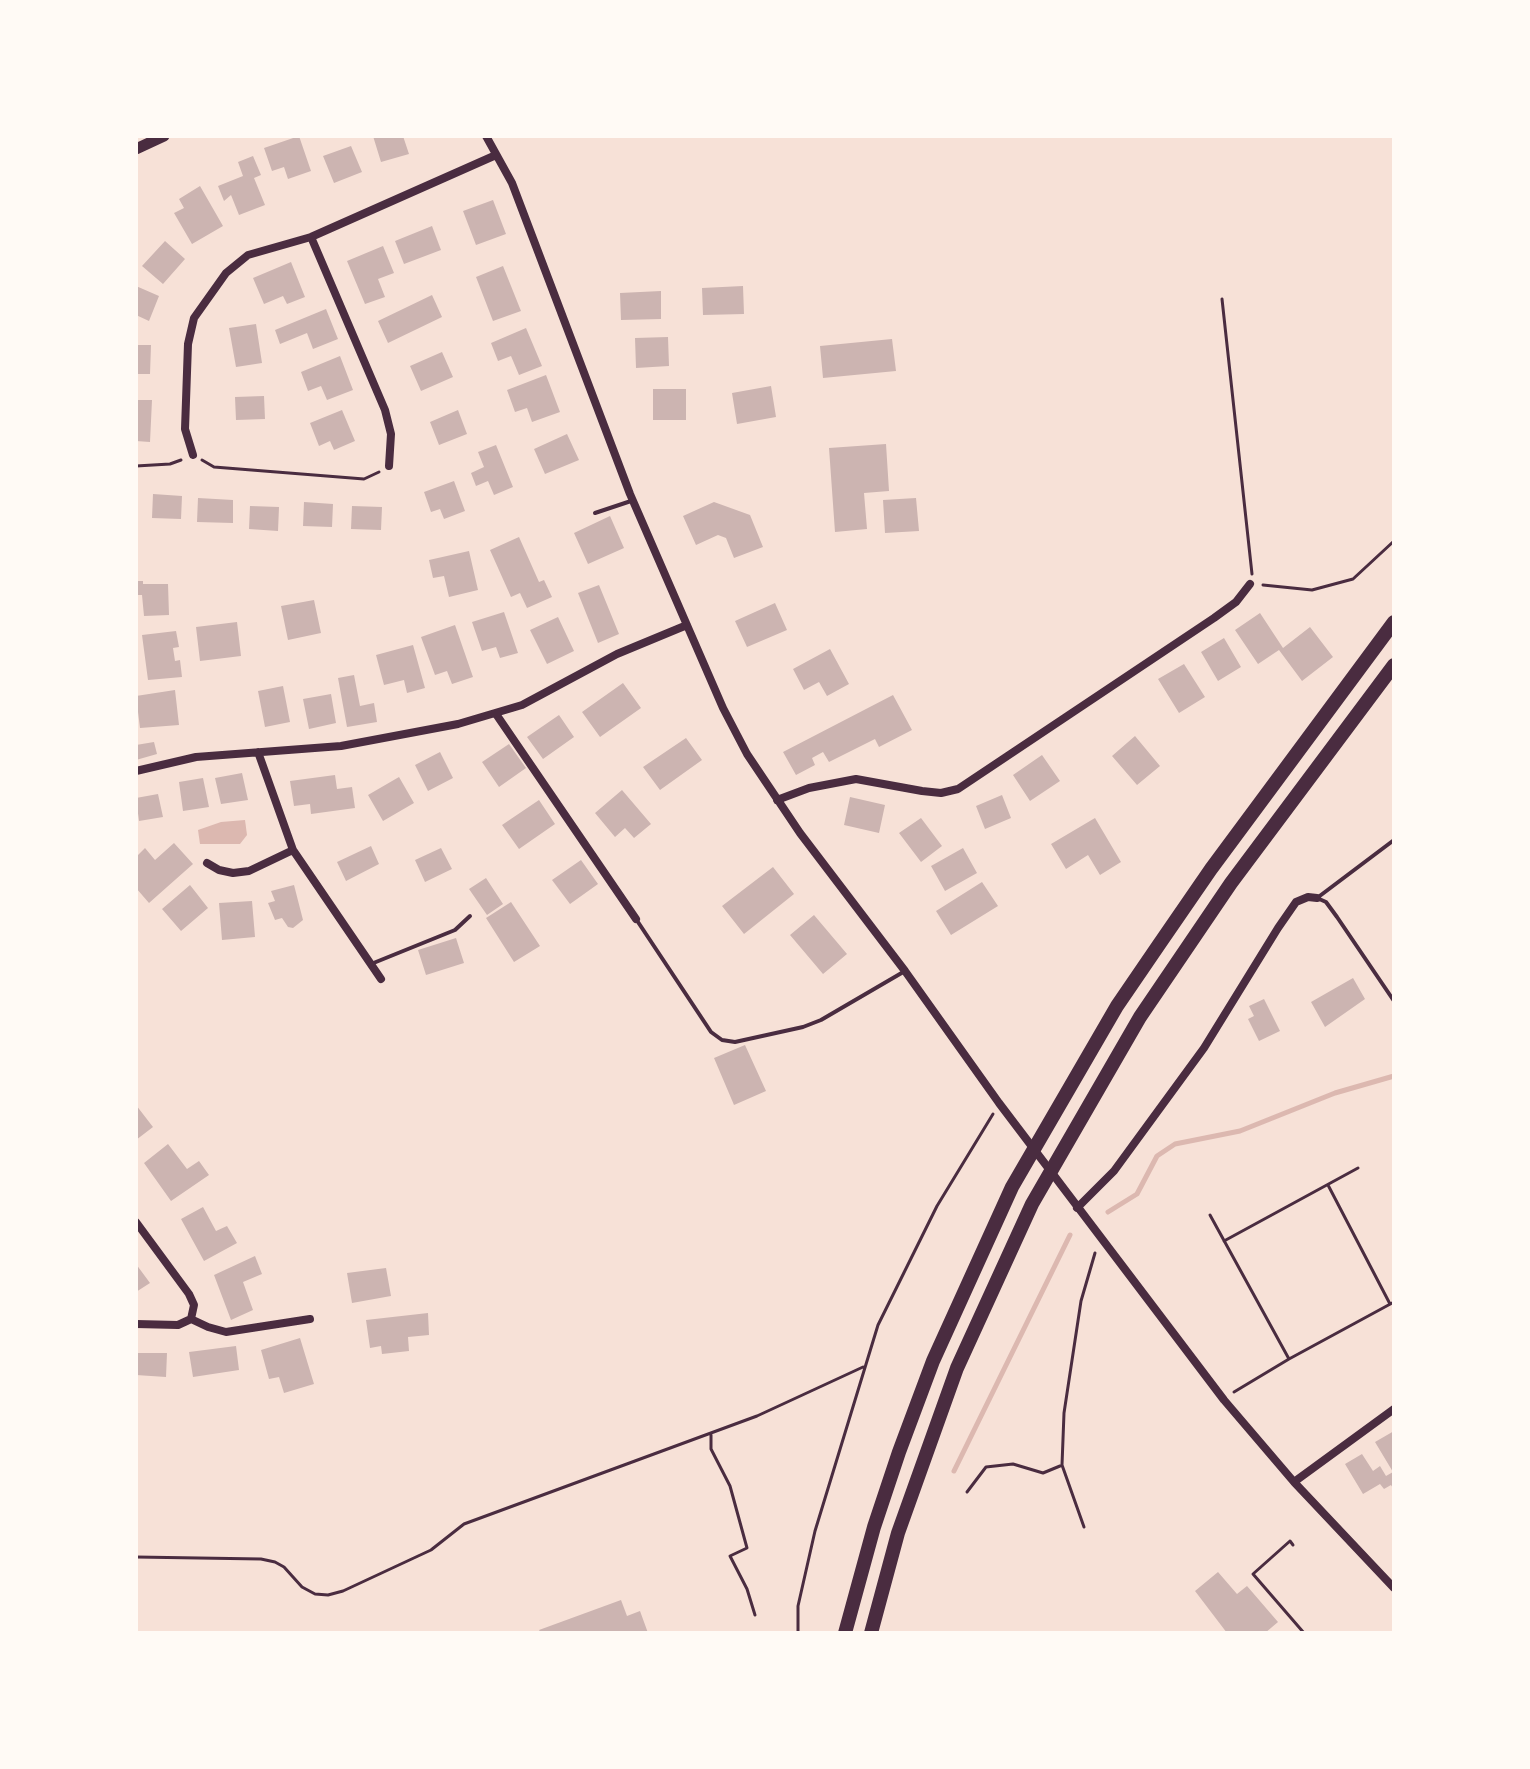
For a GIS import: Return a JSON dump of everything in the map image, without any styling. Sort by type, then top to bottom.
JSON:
[{"type":"highway","points":[[845,1633],[874,1527],[899,1452],[944,1335],[1012,1187],[1117,1006],[1193,895],[1394,622]]},
{"type":"highway","points":[[871,1633],[898,1533],[929,1442],[957,1368],[1032,1204],[1140,1017],[1231,883],[1394,665]]},
{"type":"street","points":[[136,149],[164,136]]},
{"type":"street","points":[[486,136],[512,183],[633,501],[723,708],[747,754],[777,800],[999,1103],[1224,1400],[1294,1482],[1394,1588]]},
{"type":"street","points":[[193,455],[185,429],[188,344],[194,318],[208,294],[226,273],[248,255],[311,237],[496,155]]},
{"type":"street","points":[[311,237],[385,410],[391,434],[389,466]]},
{"type":"street","points":[[777,800],[809,788],[856,779],[941,793],[958,789],[1214,618],[1236,602],[1250,584]]},
{"type":"street","points":[[136,771],[196,757],[341,746],[496,714],[522,705],[617,654],[687,625]]},
{"type":"street","points":[[496,714],[636,919]]},
{"type":"street","points":[[258,752],[293,850],[381,979]]},
{"type":"street","points":[[207,863],[233,873],[249,871],[293,850]]},
{"type":"street","points":[[1077,1208],[1114,1171],[1186,1073],[1296,902],[1308,897],[1317,898]]},
{"type":"street","points":[[136,1222],[189,1294],[194,1305],[191,1319]]},
{"type":"street","points":[[136,1324],[178,1325],[191,1319],[226,1332],[310,1319]]},
{"type":"street","points":[[1294,1482],[1394,1409]]},
{"type":"lane","points":[[595,513],[633,501]]},
{"type":"lane","points":[[1394,840],[1317,898],[1331,910],[1394,1001]]},
{"type":"lane","points":[[371,964],[455,930],[470,916]]},
{"type":"lane","points":[[636,919],[711,1032],[722,1040],[735,1042],[821,1020],[905,971]]},
{"type":"path","points":[[1222,299],[1252,568],[1250,584],[1312,590],[1353,579],[1394,541]]},
{"type":"path","points":[[136,466],[170,464],[193,455],[214,467],[364,479],[389,466]]},
{"type":"path","points":[[798,1633],[798,1606],[815,1531],[878,1325],[937,1206],[999,1103]]},
{"type":"path","points":[[1224,1241],[1358,1168]]},
{"type":"path","points":[[1224,1400],[1289,1359],[1392,1303],[1328,1185]]},
{"type":"path","points":[[1210,1215],[1289,1359]]},
{"type":"path","points":[[1084,1527],[1062,1465],[1064,1413],[1081,1301],[1100,1237]]},
{"type":"path","points":[[136,1557],[261,1559],[284,1567],[302,1587],[315,1594],[328,1595],[431,1550],[464,1524],[757,1416],[863,1367]]},
{"type":"path","points":[[711,1434],[711,1449],[730,1486],[747,1548],[730,1556],[747,1589],[755,1615]]},
{"type":"path","points":[[967,1492],[986,1467],[1013,1464],[1043,1473],[1062,1465]]},
{"type":"path","points":[[1293,1545],[1290,1541],[1253,1574],[1304,1633]]},
{"type":"shaded area","points":[[245,820],[247,835],[240,844],[200,844],[198,830],[221,822]]},
{"type":"building","points":[[299,136],[311,171],[288,179],[284,167],[272,171],[264,148]]},
{"type":"building","points":[[373,136],[403,136],[409,154],[381,162]]},
{"type":"building","points":[[351,146],[362,172],[334,183],[323,156]]},
{"type":"building","points":[[253,156],[261,175],[254,178],[265,205],[239,215],[231,195],[224,201],[218,186],[243,176],[238,162]]},
{"type":"building","points":[[200,186],[223,226],[192,244],[174,213],[184,208],[179,199]]},
{"type":"building","points":[[493,200],[506,234],[476,245],[463,211]]},
{"type":"building","points":[[432,226],[441,250],[404,264],[395,241]]},
{"type":"building","points":[[165,241],[185,259],[163,284],[142,266]]},
{"type":"building","points":[[383,246],[394,273],[378,279],[385,297],[365,304],[347,261]]},
{"type":"building","points":[[291,262],[305,297],[287,304],[283,296],[264,304],[253,278]]},
{"type":"building","points":[[503,266],[521,311],[493,321],[476,277]]},
{"type":"building","points":[[136,286],[159,296],[149,321],[136,315]]},
{"type":"building","points":[[743,286],[744,314],[703,315],[702,288]]},
{"type":"building","points":[[661,291],[661,319],[621,320],[620,293]]},
{"type":"building","points":[[432,295],[442,317],[388,343],[378,321]]},
{"type":"building","points":[[326,309],[338,339],[313,349],[307,333],[280,344],[275,330]]},
{"type":"building","points":[[256,324],[262,363],[236,367],[229,328]]},
{"type":"building","points":[[526,328],[542,366],[519,375],[511,356],[498,361],[491,343]]},
{"type":"building","points":[[668,337],[669,366],[636,368],[635,338]]},
{"type":"building","points":[[892,339],[896,371],[823,378],[820,346]]},
{"type":"building","points":[[136,345],[151,345],[150,374],[136,374]]},
{"type":"building","points":[[442,352],[453,377],[421,391],[410,366]]},
{"type":"building","points":[[340,356],[353,390],[327,400],[321,386],[308,391],[301,372]]},
{"type":"building","points":[[546,375],[560,412],[532,422],[527,408],[515,412],[507,390]]},
{"type":"building","points":[[771,386],[776,417],[737,424],[732,393]]},
{"type":"building","points":[[653,389],[686,389],[686,420],[653,420]]},
{"type":"building","points":[[264,396],[265,419],[236,420],[235,397]]},
{"type":"building","points":[[136,400],[152,400],[150,442],[136,441]]},
{"type":"building","points":[[342,410],[355,441],[334,450],[330,441],[319,446],[310,423]]},
{"type":"building","points":[[458,410],[467,434],[439,445],[430,422]]},
{"type":"building","points":[[567,434],[579,460],[545,474],[534,449]]},
{"type":"building","points":[[886,444],[889,491],[864,493],[867,529],[835,532],[829,448]]},
{"type":"building","points":[[496,445],[513,487],[494,495],[488,481],[476,486],[471,473],[484,467],[478,452]]},
{"type":"building","points":[[454,481],[465,511],[444,519],[440,509],[431,512],[424,492]]},
{"type":"building","points":[[153,494],[182,496],[181,519],[152,518]]},
{"type":"building","points":[[198,498],[233,500],[233,523],[197,522]]},
{"type":"building","points":[[916,498],[919,531],[885,533],[883,500]]},
{"type":"building","points":[[304,502],[333,504],[332,527],[303,526]]},
{"type":"building","points":[[714,502],[750,515],[763,547],[734,558],[726,538],[718,535],[696,545],[683,516]]},
{"type":"building","points":[[250,506],[279,507],[278,531],[249,529]]},
{"type":"building","points":[[352,506],[382,507],[381,530],[351,529]]},
{"type":"building","points":[[610,516],[624,548],[588,564],[574,533]]},
{"type":"building","points":[[519,537],[539,582],[544,580],[552,597],[527,608],[520,593],[511,597],[490,550]]},
{"type":"building","points":[[469,551],[478,590],[449,597],[444,576],[433,578],[429,560]]},
{"type":"building","points":[[136,581],[168,584],[169,615],[144,616],[142,595],[136,595]]},
{"type":"building","points":[[599,585],[619,634],[598,643],[578,593]]},
{"type":"building","points":[[314,600],[321,633],[288,640],[281,606]]},
{"type":"building","points":[[775,603],[787,630],[747,647],[735,621]]},
{"type":"building","points":[[504,612],[518,653],[500,658],[496,647],[482,651],[472,622]]},
{"type":"building","points":[[1260,613],[1283,648],[1310,627],[1333,657],[1302,681],[1279,650],[1258,664],[1235,630]]},
{"type":"building","points":[[558,617],[574,651],[547,664],[530,630]]},
{"type":"building","points":[[237,622],[241,656],[200,661],[196,627]]},
{"type":"building","points":[[455,625],[473,677],[452,684],[447,671],[435,675],[421,637]]},
{"type":"building","points":[[176,631],[179,647],[173,648],[175,661],[180,660],[182,677],[148,680],[142,635]]},
{"type":"building","points":[[1224,638],[1241,667],[1218,681],[1201,652]]},
{"type":"building","points":[[413,645],[425,688],[407,693],[404,680],[384,685],[376,655]]},
{"type":"building","points":[[830,649],[849,684],[827,696],[819,682],[804,690],[793,669]]},
{"type":"building","points":[[1184,664],[1205,697],[1179,713],[1158,679]]},
{"type":"building","points":[[354,675],[360,706],[374,703],[377,722],[347,727],[338,678]]},
{"type":"building","points":[[623,683],[641,708],[600,737],[582,712]]},
{"type":"building","points":[[283,686],[290,722],[265,727],[258,691]]},
{"type":"building","points":[[175,690],[179,725],[140,728],[136,696]]},
{"type":"building","points":[[331,694],[336,723],[309,729],[303,699]]},
{"type":"building","points":[[893,695],[912,730],[879,747],[875,739],[829,762],[823,752],[812,758],[815,765],[796,775],[783,752]]},
{"type":"building","points":[[559,715],[574,737],[543,759],[527,737]]},
{"type":"building","points":[[1135,736],[1160,766],[1137,785],[1112,756]]},
{"type":"building","points":[[686,738],[702,760],[660,790],[643,767]]},
{"type":"building","points":[[154,742],[157,754],[136,760],[136,745]]},
{"type":"building","points":[[509,744],[526,768],[499,787],[482,762]]},
{"type":"building","points":[[440,752],[453,778],[428,791],[415,765]]},
{"type":"building","points":[[1042,755],[1060,781],[1030,801],[1013,775]]},
{"type":"building","points":[[242,773],[248,800],[221,804],[215,778]]},
{"type":"building","points":[[335,775],[337,789],[352,787],[355,808],[311,814],[310,804],[294,806],[290,781]]},
{"type":"building","points":[[399,777],[414,803],[383,821],[368,795]]},
{"type":"building","points":[[203,778],[209,807],[183,811],[179,782]]},
{"type":"building","points":[[622,790],[651,824],[634,838],[625,828],[615,837],[595,813]]},
{"type":"building","points":[[158,794],[163,817],[139,821],[136,798]]},
{"type":"building","points":[[1002,795],[1011,818],[985,829],[976,806]]},
{"type":"building","points":[[850,797],[885,805],[879,833],[844,825]]},
{"type":"building","points":[[539,800],[555,824],[519,849],[502,825]]},
{"type":"building","points":[[921,818],[942,846],[921,862],[899,833]]},
{"type":"building","points":[[1095,818],[1121,862],[1100,875],[1088,855],[1066,869],[1051,844]]},
{"type":"building","points":[[174,843],[193,864],[149,903],[136,888],[136,857],[145,848],[155,860]]},
{"type":"building","points":[[371,846],[379,864],[346,881],[337,862]]},
{"type":"building","points":[[441,848],[452,869],[425,882],[415,860]]},
{"type":"building","points":[[963,848],[977,873],[945,891],[931,866]]},
{"type":"building","points":[[581,860],[598,884],[570,904],[552,880]]},
{"type":"building","points":[[773,867],[794,894],[744,934],[722,906]]},
{"type":"building","points":[[486,878],[503,904],[487,915],[469,889]]},
{"type":"building","points":[[982,882],[998,906],[951,935],[936,911]]},
{"type":"building","points":[[190,885],[208,908],[181,931],[162,909]]},
{"type":"building","points":[[294,885],[303,920],[293,928],[288,927],[282,918],[275,920],[268,903],[275,901],[271,891]]},
{"type":"building","points":[[252,901],[255,937],[222,940],[219,903]]},
{"type":"building","points":[[511,902],[540,946],[514,962],[486,918]]},
{"type":"building","points":[[814,915],[847,954],[823,974],[790,935]]},
{"type":"building","points":[[456,938],[464,963],[426,975],[418,950]]},
{"type":"building","points":[[1353,978],[1365,999],[1325,1027],[1311,1002]]},
{"type":"building","points":[[1264,999],[1280,1031],[1259,1041],[1248,1019],[1254,1016],[1249,1006]]},
{"type":"building","points":[[745,1045],[766,1091],[734,1105],[714,1058]]},
{"type":"building","points":[[136,1105],[153,1127],[136,1140]]},
{"type":"building","points":[[168,1144],[187,1169],[199,1161],[209,1175],[171,1201],[144,1163]]},
{"type":"building","points":[[203,1207],[216,1231],[227,1226],[237,1243],[204,1261],[181,1219]]},
{"type":"building","points":[[255,1256],[262,1274],[243,1282],[253,1310],[231,1320],[214,1275]]},
{"type":"building","points":[[136,1264],[150,1283],[136,1292]]},
{"type":"building","points":[[386,1268],[391,1296],[352,1303],[347,1273]]},
{"type":"building","points":[[428,1313],[429,1335],[408,1337],[409,1351],[382,1354],[381,1346],[370,1348],[366,1320]]},
{"type":"building","points":[[300,1338],[314,1384],[284,1393],[279,1377],[269,1379],[261,1350]]},
{"type":"building","points":[[236,1346],[239,1370],[193,1377],[189,1352]]},
{"type":"building","points":[[136,1353],[167,1353],[166,1377],[136,1375]]},
{"type":"building","points":[[1394,1431],[1394,1490],[1391,1485],[1384,1489],[1380,1484],[1363,1494],[1345,1464],[1362,1454],[1373,1471],[1380,1466],[1386,1476],[1393,1472],[1375,1442]]},
{"type":"building","points":[[1218,1572],[1237,1594],[1247,1586],[1278,1622],[1265,1633],[1227,1633],[1195,1591]]},
{"type":"building","points":[[621,1600],[627,1616],[640,1611],[648,1633],[541,1633],[539,1630]]},
{"type":"waterway","points":[[1108,1212],[1137,1194],[1157,1156],[1175,1144],[1240,1131],[1335,1093],[1394,1076]]},
{"type":"waterway","points":[[954,1471],[1070,1235]]}]
